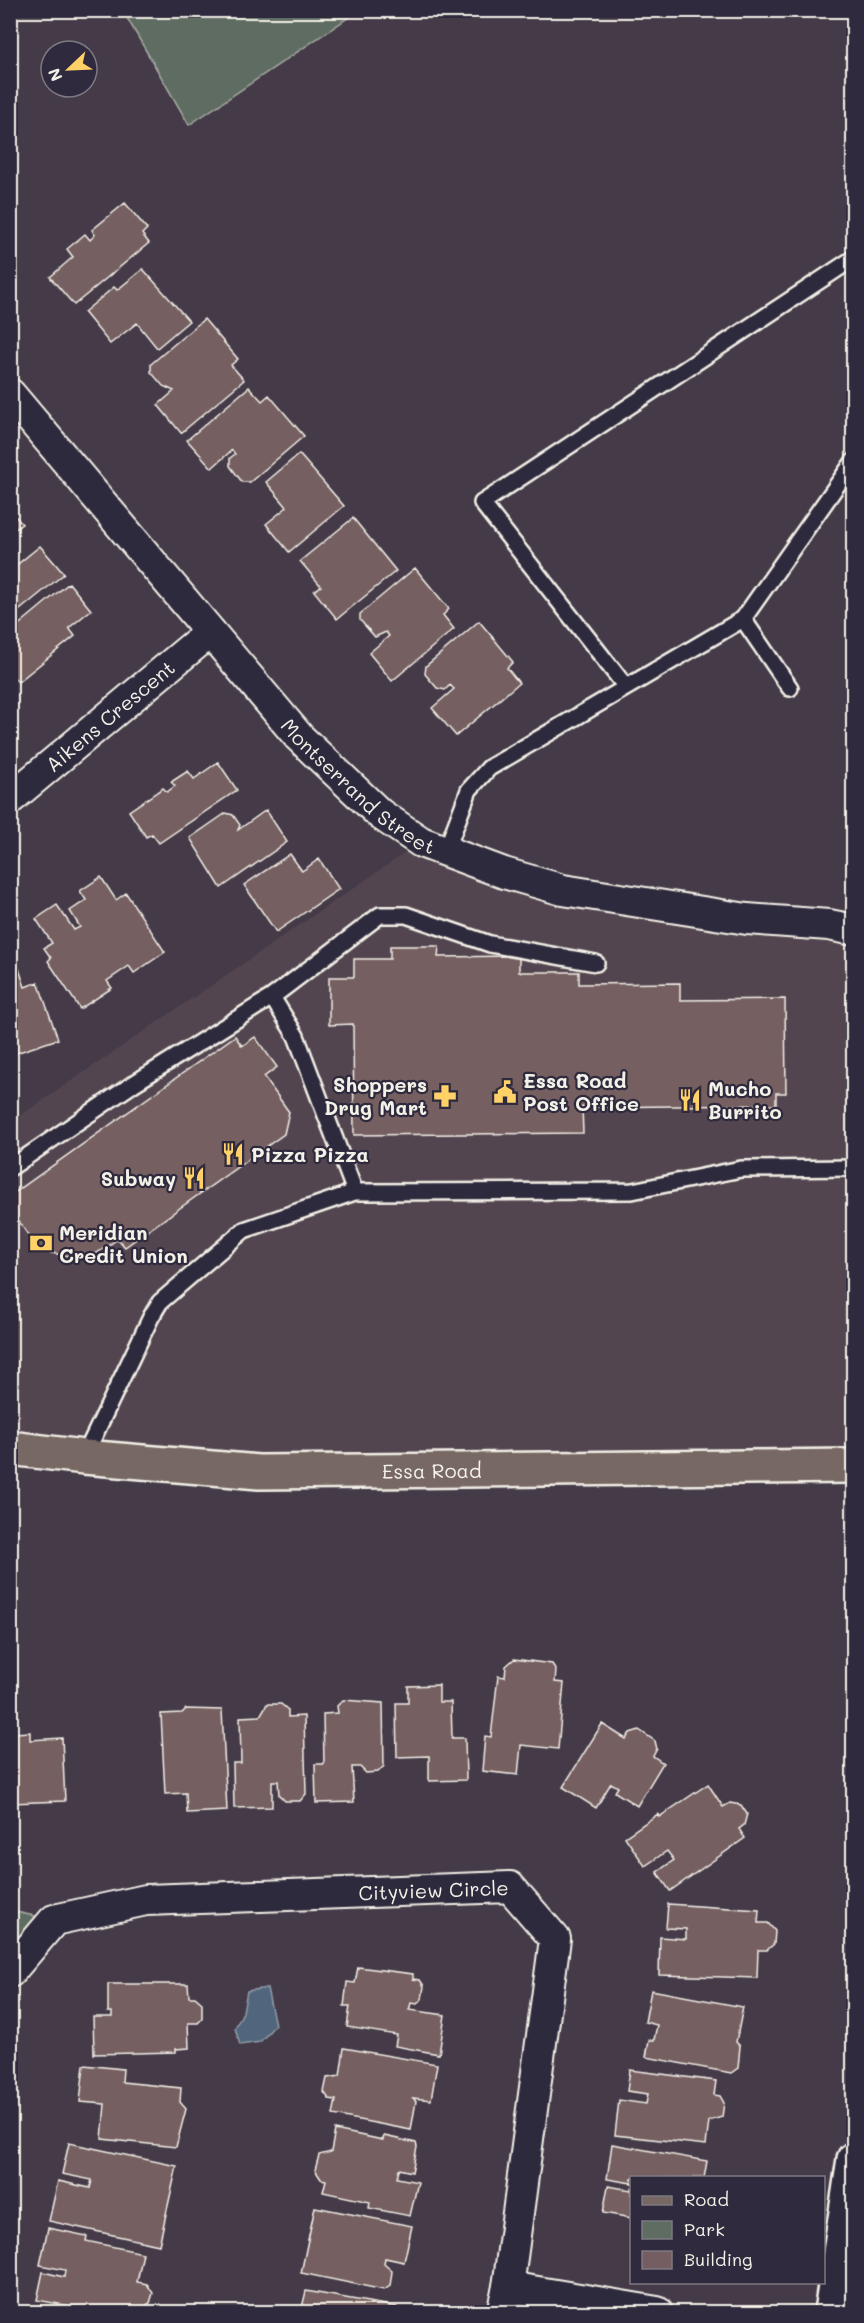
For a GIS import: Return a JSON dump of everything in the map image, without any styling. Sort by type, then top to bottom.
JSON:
[{"type":"main road","name":"Essa Road","points":[[10,1448],[84,1457],[259,1472],[854,1466]]},
{"type":"main road","points":[[831,2313],[854,2159]]},
{"type":"street","name":"Montserrand Street","points":[[10,394],[299,737],[380,814],[422,842],[504,873],[563,890],[747,919],[829,925],[854,930]]},
{"type":"street","name":"Aikens Crescent","points":[[10,799],[210,632]]},
{"type":"street","name":"Cityview Circle","points":[[10,1972],[54,1920],[146,1900],[510,1887],[555,1939],[505,2300]]},
{"type":"street","points":[[505,2300],[657,2313]]},
{"type":"lane","points":[[627,687],[482,503],[854,258]]},
{"type":"lane","points":[[446,851],[469,790],[489,768],[743,619],[854,461]]},
{"type":"lane","points":[[743,619],[790,688]]},
{"type":"lane","points":[[10,1168],[133,1084],[272,997],[380,915],[406,915],[490,944],[596,963]]},
{"type":"lane","points":[[272,997],[296,1036],[355,1192]]},
{"type":"lane","points":[[84,1457],[160,1302],[244,1230],[355,1192],[632,1191],[741,1169],[854,1168]]},
{"type":"shaded area","points":[[421,842],[504,873],[853,930],[853,1466],[259,1472],[11,1448],[11,1122]]},
{"type":"green space","points":[[123,11],[358,11],[189,125]]},
{"type":"green space","points":[[11,1911],[54,1920],[11,1972]]},
{"type":"water","points":[[267,1988],[275,2025],[260,2042],[240,2045],[235,2028],[243,2012],[247,1991]]},
{"type":"building","points":[[125,203],[147,229],[142,234],[149,243],[74,305],[50,277],[73,257],[67,249],[85,234],[90,240],[95,235],[92,230]]},
{"type":"building","points":[[143,269],[189,321],[157,348],[137,323],[110,344],[84,312],[114,287],[117,290]]},
{"type":"building","points":[[204,319],[238,359],[231,365],[244,380],[181,433],[158,405],[174,391],[163,386],[151,372],[151,364]]},
{"type":"building","points":[[249,387],[262,401],[269,395],[304,436],[250,482],[242,482],[230,466],[230,458],[235,454],[232,450],[212,468],[187,440]]},
{"type":"building","points":[[299,454],[344,506],[289,552],[266,524],[287,507],[266,482]]},
{"type":"building","points":[[10,510],[22,524],[10,533]]},
{"type":"building","points":[[353,518],[396,571],[337,619],[314,591],[321,586],[300,561]]},
{"type":"building","points":[[40,546],[64,574],[10,618],[10,559],[14,567]]},
{"type":"building","points":[[415,568],[449,609],[443,615],[454,629],[392,681],[369,653],[389,636],[386,632],[375,637],[360,620],[360,614]]},
{"type":"building","points":[[69,583],[91,610],[69,628],[75,636],[18,682],[10,673],[10,632]]},
{"type":"building","points":[[479,621],[513,662],[507,668],[519,683],[456,736],[432,708],[454,689],[450,685],[445,690],[437,688],[425,674],[426,666]]},
{"type":"building","points":[[218,762],[237,790],[159,843],[152,834],[146,837],[129,811],[163,788],[167,792],[175,786],[171,782],[188,771],[194,779]]},
{"type":"building","points":[[266,810],[287,842],[221,888],[190,838],[226,813],[233,815],[240,825],[238,830]]},
{"type":"building","points":[[290,854],[302,871],[319,859],[339,889],[276,932],[244,885]]},
{"type":"building","points":[[101,877],[116,900],[126,893],[165,952],[134,973],[129,966],[107,981],[112,988],[80,1009],[48,961],[51,958],[44,948],[52,943],[36,919],[57,905],[74,930],[80,927],[70,911],[86,900],[80,891]]},
{"type":"building","points":[[390,946],[439,946],[438,957],[519,956],[519,972],[579,972],[579,984],[680,983],[680,1000],[785,999],[786,1093],[776,1093],[776,1105],[582,1107],[583,1133],[354,1135],[353,1024],[329,1025],[329,977],[354,977],[354,959],[390,959]]},
{"type":"building","points":[[18,966],[25,987],[38,982],[58,1039],[10,1055],[10,968]]},
{"type":"building","points":[[235,1036],[242,1046],[255,1037],[277,1067],[264,1077],[289,1112],[284,1134],[125,1247],[118,1239],[88,1259],[39,1251],[10,1208],[10,1196]]},
{"type":"building","points":[[514,1659],[552,1664],[556,1670],[555,1682],[564,1683],[558,1749],[521,1745],[518,1775],[482,1771],[485,1736],[491,1737],[498,1676],[505,1677],[506,1666]]},
{"type":"building","points":[[439,1685],[439,1702],[451,1702],[452,1738],[465,1738],[466,1780],[429,1781],[429,1756],[397,1757],[396,1703],[408,1703],[408,1686]]},
{"type":"building","points":[[343,1700],[383,1703],[384,1766],[378,1772],[366,1773],[360,1767],[352,1767],[354,1802],[316,1803],[315,1764],[324,1764],[323,1714],[338,1713],[337,1706]]},
{"type":"building","points":[[267,1704],[281,1704],[288,1710],[288,1717],[304,1716],[306,1794],[300,1801],[285,1801],[279,1795],[278,1781],[272,1781],[272,1807],[234,1808],[233,1763],[241,1763],[240,1717],[260,1716]]},
{"type":"building","points":[[186,1709],[222,1710],[227,1811],[187,1813],[186,1793],[165,1794],[161,1714],[182,1713]]},
{"type":"building","points":[[13,1723],[14,1733],[30,1732],[30,1740],[62,1738],[65,1801],[10,1803],[10,1724]]},
{"type":"building","points":[[602,1724],[626,1739],[630,1733],[639,1730],[655,1741],[657,1749],[653,1756],[663,1763],[637,1806],[615,1792],[618,1787],[611,1783],[596,1808],[563,1787]]},
{"type":"building","points":[[708,1784],[723,1807],[730,1803],[741,1805],[747,1814],[744,1825],[739,1829],[745,1838],[670,1891],[657,1872],[674,1860],[667,1851],[645,1866],[625,1837]]},
{"type":"building","points":[[668,1904],[759,1910],[758,1923],[768,1923],[775,1931],[774,1944],[767,1950],[758,1950],[757,1978],[659,1975],[660,1937],[686,1939],[686,1929],[666,1928]]},
{"type":"building","points":[[358,1967],[413,1974],[413,1979],[420,1980],[424,1986],[422,1999],[417,2004],[411,2003],[409,2010],[445,2015],[439,2054],[395,2046],[397,2035],[347,2027],[350,2006],[344,2006],[347,1982],[355,1983]]},
{"type":"building","points":[[108,1984],[188,1984],[189,1997],[195,1997],[202,2003],[202,2019],[198,2023],[188,2023],[189,2048],[176,2049],[176,2052],[94,2054],[93,2017],[112,2017],[112,2012],[108,2012]]},
{"type":"building","points":[[651,1990],[743,2007],[736,2042],[740,2046],[738,2068],[731,2073],[646,2057],[649,2040],[654,2040],[657,2025],[645,2022]]},
{"type":"building","points":[[344,2048],[437,2064],[431,2100],[413,2098],[416,2101],[411,2130],[333,2115],[336,2100],[329,2099],[324,2092],[327,2078],[340,2076]]},
{"type":"building","points":[[84,2065],[123,2069],[122,2082],[181,2088],[180,2102],[186,2109],[176,2147],[102,2139],[105,2104],[80,2102]]},
{"type":"building","points":[[630,2070],[716,2081],[714,2095],[720,2096],[724,2103],[722,2117],[709,2121],[706,2145],[615,2135],[619,2100],[646,2104],[648,2094],[627,2091]]},
{"type":"building","points":[[335,2130],[383,2140],[384,2136],[416,2143],[412,2172],[399,2169],[397,2178],[418,2182],[410,2216],[369,2208],[370,2202],[323,2192],[326,2180],[321,2179],[315,2170],[319,2155],[331,2152]]},
{"type":"building","points":[[69,2143],[177,2166],[159,2245],[49,2221],[58,2181],[90,2188],[92,2180],[62,2174]]},
{"type":"building","points":[[612,2144],[707,2161],[704,2176],[630,2176],[630,2183],[607,2179]]},
{"type":"building","points":[[608,2186],[630,2190],[630,2218],[603,2213]]},
{"type":"building","points":[[315,2207],[412,2226],[404,2262],[385,2258],[384,2264],[392,2271],[390,2286],[384,2290],[301,2273]]},
{"type":"building","points":[[48,2228],[87,2236],[86,2241],[143,2253],[137,2282],[147,2284],[153,2293],[150,2303],[142,2308],[133,2306],[131,2312],[102,2312],[37,2300],[43,2272],[64,2277],[65,2270],[40,2265]]},
{"type":"building","points":[[306,2291],[397,2307],[396,2312],[301,2312]]},
{"type":"place","name":"Essa Road Post Office","points":[[505,1092]]},
{"type":"place","name":"Shoppers Drug Mart","points":[[445,1096]]},
{"type":"place","name":"Mucho Burrito","points":[[690,1100]]},
{"type":"place","name":"Pizza Pizza","points":[[233,1154]]},
{"type":"place","name":"Subway","points":[[194,1178]]},
{"type":"place","name":"Meridian Credit Union","points":[[41,1243]]}]
